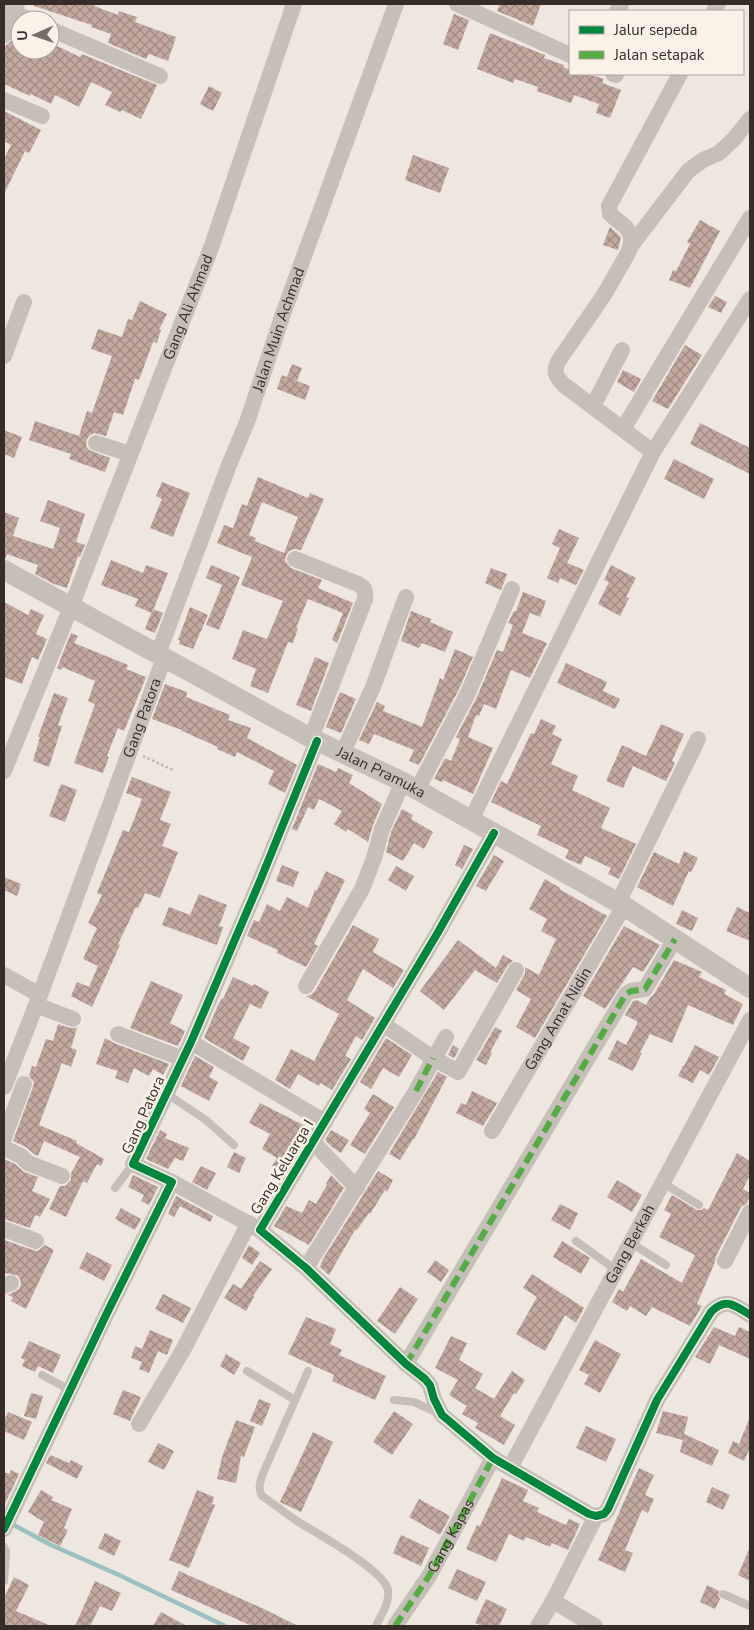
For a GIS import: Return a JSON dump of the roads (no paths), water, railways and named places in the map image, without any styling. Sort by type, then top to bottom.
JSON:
[{"type":"street","name":"Gang Ali Ahmad","points":[[4,772],[211,248],[294,4]]},
{"type":"street","name":"Jalan Muin Achmad","points":[[161,656],[228,465],[247,422],[283,314],[396,4]]},
{"type":"street","points":[[457,4],[569,55]]},
{"type":"street","points":[[4,35],[11,8]]},
{"type":"street","points":[[60,33],[160,76]]},
{"type":"street","points":[[630,246],[631,233],[628,228],[610,214],[609,206],[679,75]]},
{"type":"street","points":[[4,100],[42,116]]},
{"type":"street","points":[[653,452],[557,378],[555,373],[556,366],[604,295],[630,246],[688,171],[703,160],[719,153],[734,139],[750,119]]},
{"type":"street","points":[[623,429],[750,218]]},
{"type":"street","points":[[471,820],[653,452],[750,299]]},
{"type":"street","points":[[4,356],[24,302]]},
{"type":"street","points":[[593,406],[622,350]]},
{"type":"street","points":[[96,443],[130,454]]},
{"type":"street","name":"Gang Patora","points":[[255,1227],[172,1182],[133,1164],[191,1042],[260,881],[365,599],[366,591],[364,587],[295,559]]},
{"type":"street","name":"Jalan Pramuka","points":[[4,570],[314,739],[410,786],[621,904],[750,988]]},
{"type":"street","points":[[306,986],[362,889],[374,858],[382,829],[468,693],[512,589]]},
{"type":"street","points":[[343,752],[373,687],[406,597]]},
{"type":"street","name":"Gang Patora","points":[[4,1087],[131,750],[161,656]]},
{"type":"street","name":"Gang Amat Nidin","points":[[492,1131],[621,904],[698,740]]},
{"type":"street","name":"Gang Keluarga I","points":[[494,833],[325,1122],[255,1227],[306,1268],[406,1364],[425,1379],[430,1385],[442,1415],[494,1458]]},
{"type":"street","points":[[406,1364],[626,994],[631,991],[645,989],[675,939]]},
{"type":"street","points":[[383,1024],[433,1058],[458,1072],[516,970]]},
{"type":"street","points":[[4,975],[38,1000],[73,1019]]},
{"type":"street","name":"Gang Berkah","points":[[510,1468],[750,1020]]},
{"type":"street","points":[[118,1034],[183,1059]]},
{"type":"street","points":[[306,1268],[357,1188],[446,1037]]},
{"type":"street","points":[[191,1042],[325,1122]]},
{"type":"street","points":[[5,1127],[24,1084]]},
{"type":"street","points":[[312,1142],[357,1188]]},
{"type":"street","points":[[4,1148],[21,1156],[28,1163],[62,1176]]},
{"type":"street","points":[[4,1528],[172,1182]]},
{"type":"street","points":[[725,1261],[750,1212]]},
{"type":"street","points":[[139,1424],[255,1227]]},
{"type":"street","points":[[4,1228],[36,1241]]},
{"type":"street","points":[[494,1458],[576,1508],[596,1516],[604,1514],[658,1400],[710,1312],[718,1305],[727,1303],[749,1312]]},
{"type":"street","name":"Gang Kapas","points":[[395,1626],[429,1576],[494,1458]]},
{"type":"street","points":[[538,1626],[553,1601],[596,1516]]},
{"type":"street","points":[[553,1601],[595,1626]]},
{"type":"lane","points":[[167,1094],[206,1120],[234,1145]]},
{"type":"lane","points":[[115,1188],[133,1164]]},
{"type":"lane","points":[[663,1183],[699,1205]]},
{"type":"lane","points":[[576,1241],[616,1270]]},
{"type":"lane","points":[[630,1243],[666,1265]]},
{"type":"lane","points":[[247,1371],[295,1400]]},
{"type":"lane","points":[[308,1371],[264,1471],[259,1487],[260,1492],[262,1496],[294,1519],[363,1564],[385,1583],[388,1596],[384,1611],[376,1626]]},
{"type":"lane","points":[[42,1375],[70,1390]]},
{"type":"lane","points":[[394,1400],[414,1402],[442,1415]]},
{"type":"lane","points":[[4,1547],[6,1551],[4,1581]]},
{"type":"lane","points":[[723,1594],[750,1606]]},
{"type":"waterway","points":[[10,1523],[51,1545],[119,1575],[225,1626]]}]
